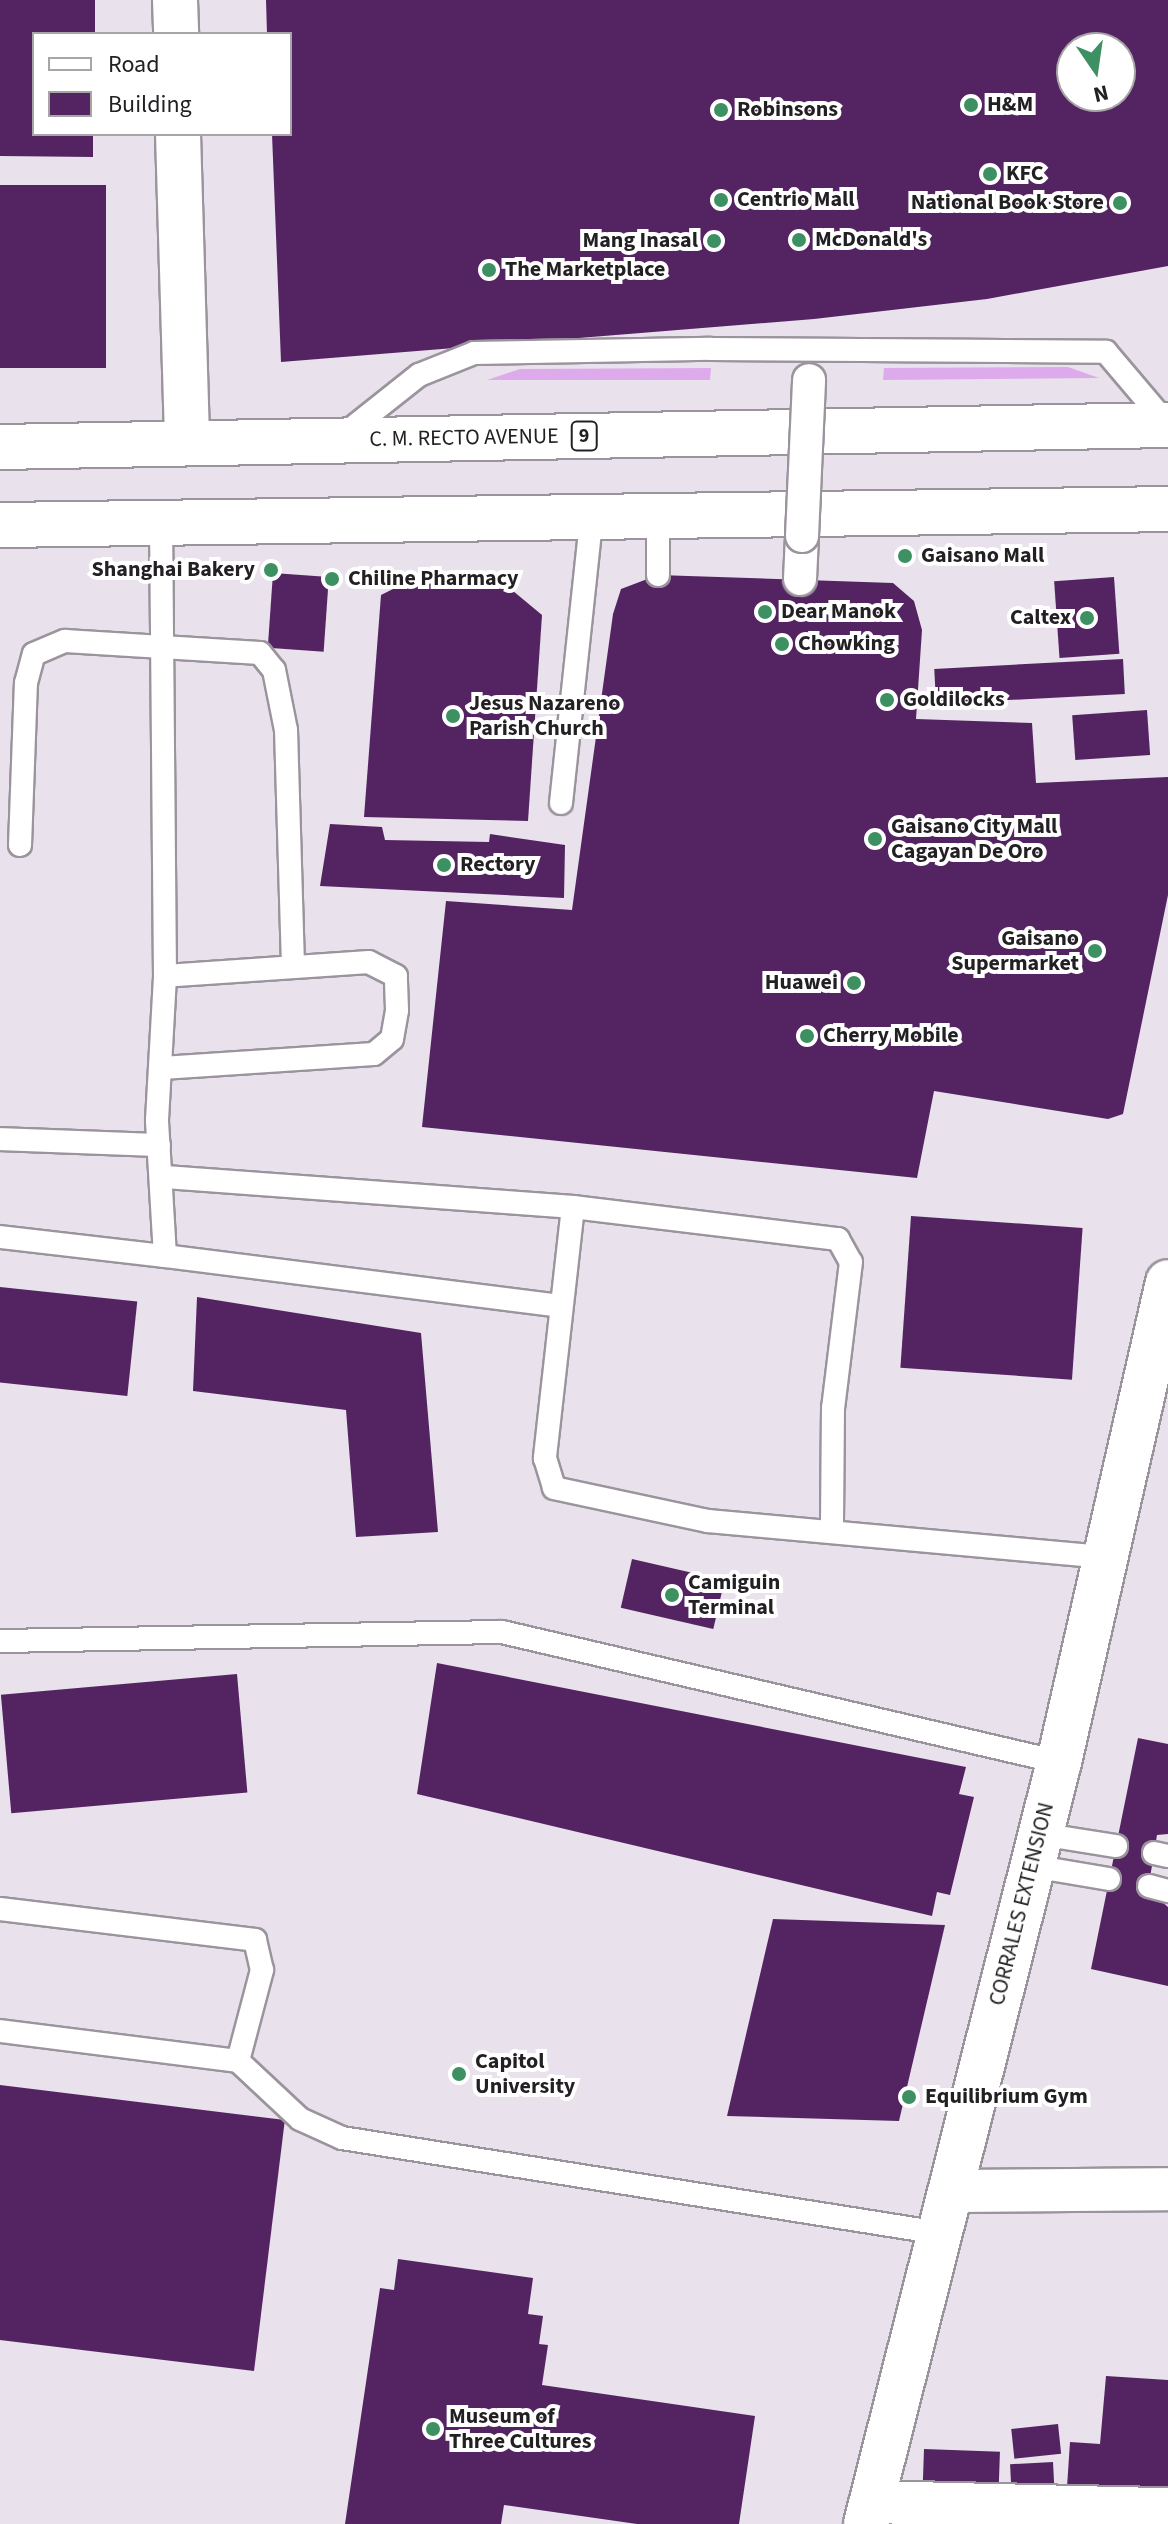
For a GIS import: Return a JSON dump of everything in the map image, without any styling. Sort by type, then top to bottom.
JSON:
[{"type":"main road","points":[[175,0],[176,32]]},
{"type":"main road","points":[[178,136],[187,443]]},
{"type":"main road","name":"C. M. RECTO AVENUE","points":[[0,447],[1168,425]]},
{"type":"main road","points":[[0,525],[1168,509]]},
{"type":"main road","name":"CORRALES EXTENSION","points":[[868,2513],[1059,1762],[1168,1282]]},
{"type":"street","points":[[800,579],[809,380]]},
{"type":"street","points":[[950,2191],[1168,2189]]},
{"type":"street","points":[[868,2513],[1168,2509]]},
{"type":"lane","points":[[336,441],[445,361],[506,353],[1088,349],[1120,361],[1168,425]]},
{"type":"lane","points":[[658,514],[658,575]]},
{"type":"lane","points":[[561,803],[592,515]]},
{"type":"lane","points":[[161,522],[165,976],[159,1145],[166,1177],[165,1256]]},
{"type":"lane","points":[[20,845],[26,683],[34,654],[65,641],[162,649],[241,648],[260,653],[274,670],[286,730],[293,964]]},
{"type":"lane","points":[[162,1068],[354,1059],[392,1039],[396,976],[387,966],[293,964],[165,976]]},
{"type":"lane","points":[[0,1139],[159,1145]]},
{"type":"lane","points":[[166,1177],[573,1207],[838,1239],[849,1250],[833,1408],[832,1527]]},
{"type":"lane","points":[[573,1207],[545,1458],[554,1488],[708,1521],[832,1527],[1105,1557]]},
{"type":"lane","points":[[0,1237],[561,1306]]},
{"type":"lane","points":[[0,1641],[502,1632],[1059,1762]]},
{"type":"lane","points":[[1036,1850],[1116,1846]]},
{"type":"lane","points":[[1036,1850],[1109,1879]]},
{"type":"lane","points":[[0,1909],[255,1940],[262,1970],[238,2061]]},
{"type":"lane","points":[[0,2031],[238,2061],[300,2119],[342,2138],[940,2233]]},
{"type":"shaded area","points":[[1068,367],[1099,378],[883,380],[884,368]]},
{"type":"shaded area","points":[[711,368],[710,380],[487,380],[520,369]]},
{"type":"building","points":[[0,0],[95,0],[95,32],[32,32],[32,136],[93,136],[93,157],[0,156]]},
{"type":"building","name":"Centrio Mall","points":[[266,0],[1168,0],[1168,266],[987,299],[814,319],[281,362],[272,136],[292,136],[292,32],[267,32]]},
{"type":"building","points":[[0,185],[106,185],[106,368],[0,368]]},
{"type":"building","points":[[273,573],[329,577],[324,652],[268,648]]},
{"type":"building","name":"Gaisano City Mall Cagayan De Oro","points":[[658,575],[893,583],[914,601],[922,630],[916,719],[1032,723],[1036,783],[1168,777],[1168,895],[1123,1114],[1108,1119],[934,1091],[917,1178],[422,1127],[446,901],[572,910],[613,614],[621,589]]},
{"type":"building","points":[[1114,577],[1119,654],[1060,658],[1054,581]]},
{"type":"building","name":"Jesus Nazareno Parish Church","points":[[411,580],[507,586],[542,615],[528,821],[364,817],[381,595]]},
{"type":"building","points":[[1123,659],[1125,694],[936,704],[934,669]]},
{"type":"building","points":[[1147,710],[1150,755],[1075,760],[1072,715]]},
{"type":"building","name":"Rectory","points":[[330,824],[382,827],[385,840],[489,842],[490,834],[565,845],[564,898],[320,886]]},
{"type":"building","points":[[911,1216],[1083,1228],[1072,1380],[900,1368]]},
{"type":"building","points":[[0,1287],[137,1301],[127,1396],[0,1383]]},
{"type":"building","points":[[197,1297],[421,1333],[438,1532],[356,1537],[346,1410],[193,1391]]},
{"type":"building","name":"Camiguin Terminal","points":[[632,1559],[725,1580],[713,1629],[621,1608]]},
{"type":"building","points":[[437,1663],[966,1767],[959,1794],[974,1797],[950,1895],[937,1892],[932,1916],[417,1794]]},
{"type":"building","points":[[237,1674],[247,1793],[11,1813],[1,1695]]},
{"type":"building","points":[[1138,1738],[1168,1744],[1168,1834],[1157,1835],[1148,1890],[1168,1907],[1168,1986],[1091,1969]]},
{"type":"building","points":[[773,1919],[945,1925],[899,2121],[727,2116]]},
{"type":"building","points":[[0,2085],[285,2120],[254,2371],[0,2340]]},
{"type":"building","points":[[398,2259],[533,2278],[528,2314],[543,2316],[539,2344],[548,2345],[542,2385],[755,2416],[739,2524],[637,2524],[504,2505],[501,2524],[345,2524],[380,2288],[394,2290]]},
{"type":"building","points":[[1106,2376],[1168,2380],[1168,2494],[1067,2487],[1070,2442],[1100,2444]]},
{"type":"building","points":[[1058,2424],[1061,2454],[1014,2459],[1011,2429]]},
{"type":"building","points":[[924,2449],[1000,2452],[998,2499],[922,2496]]},
{"type":"building","points":[[1053,2462],[1055,2496],[1012,2498],[1010,2464]]},
{"type":"place","name":"H&M","points":[[971,105]]},
{"type":"place","name":"Robinsons","points":[[721,110]]},
{"type":"place","name":"KFC","points":[[990,174]]},
{"type":"place","name":"Centrio Mall","points":[[721,200]]},
{"type":"place","name":"National Book Store","points":[[1120,203]]},
{"type":"place","name":"McDonald's","points":[[799,240]]},
{"type":"place","name":"Mang Inasal","points":[[714,241]]},
{"type":"place","name":"The Marketplace","points":[[489,270]]},
{"type":"place","name":"Gaisano Mall","points":[[905,556]]},
{"type":"place","name":"Shanghai Bakery","points":[[271,570]]},
{"type":"place","name":"Chiline Pharmacy","points":[[332,579]]},
{"type":"place","name":"Dear Manok","points":[[765,612]]},
{"type":"place","name":"Caltex","points":[[1087,618]]},
{"type":"place","name":"Chowking","points":[[782,644]]},
{"type":"place","name":"Goldilocks","points":[[887,700]]},
{"type":"place","name":"Jesus Nazareno Parish Church","points":[[453,716]]},
{"type":"place","name":"Gaisano City Mall Cagayan De Oro","points":[[875,839]]},
{"type":"place","name":"Rectory","points":[[444,865]]},
{"type":"place","name":"Gaisano Supermarket","points":[[1095,951]]},
{"type":"place","name":"Huawei","points":[[854,983]]},
{"type":"place","name":"Cherry Mobile","points":[[807,1036]]},
{"type":"place","name":"Camiguin Terminal","points":[[672,1595]]},
{"type":"place","name":"Capitol University","points":[[459,2074]]},
{"type":"place","name":"Equilibrium Gym","points":[[909,2097]]},
{"type":"place","name":"Museum of Three Cultures","points":[[433,2429]]}]
